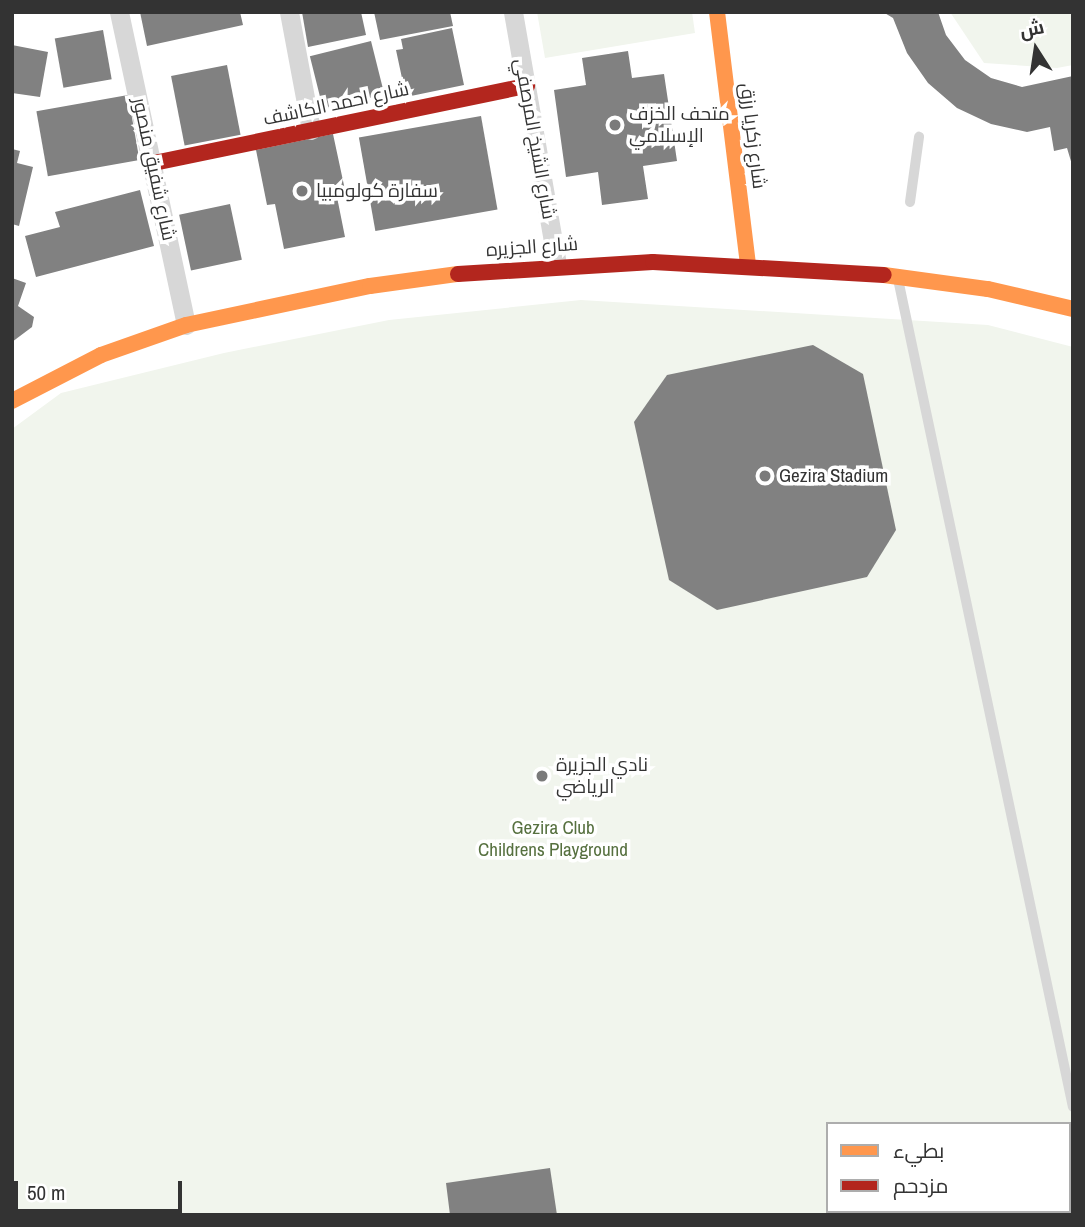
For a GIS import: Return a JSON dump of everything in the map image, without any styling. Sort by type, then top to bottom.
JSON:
[{"type":"street","name":"شارع شفيق منصور","points":[[120,12],[154,163],[186,325]]},
{"type":"street","points":[[289,12],[311,130]]},
{"type":"street","name":"شارع الشيخ المرصفي","points":[[513,12],[557,265]]},
{"type":"street","name":"شارع زكريا رزق","points":[[717,12],[748,264]]},
{"type":"street","name":"شارع احمد الكاشف","points":[[154,163],[527,86]]},
{"type":"street","name":"شارع الجزيره","points":[[12,401],[101,355],[186,325],[370,286],[557,265],[748,264],[898,276],[988,289],[1073,309]]},
{"type":"lane","points":[[910,202],[919,136]]},
{"type":"lane","points":[[898,276],[1073,1107]]},
{"type":"green space","points":[[537,12],[692,12],[695,33],[545,58]]},
{"type":"green space","points":[[950,12],[1073,12],[1073,65],[1057,68],[984,63]]},
{"type":"green space","name":"نادي الجزيرة الرياضي","points":[[581,300],[988,325],[1073,347],[1073,1215],[12,1215],[12,429],[61,393],[224,353],[389,320]]},
{"type":"building","points":[[140,12],[240,12],[243,25],[147,46]]},
{"type":"building","points":[[302,12],[361,12],[366,35],[308,47]]},
{"type":"building","points":[[374,12],[450,12],[453,26],[380,40]]},
{"type":"building","points":[[883,12],[938,12],[946,35],[965,60],[991,78],[1022,87],[1073,76],[1073,168],[1067,148],[1054,151],[1050,127],[1027,132],[991,124],[957,108],[928,83],[907,53],[893,18]]},
{"type":"building","points":[[452,28],[464,85],[406,97],[396,50],[403,49],[401,39]]},
{"type":"building","points":[[103,30],[112,79],[63,88],[55,39]]},
{"type":"building","points":[[371,41],[384,94],[323,110],[310,56]]},
{"type":"building","points":[[12,45],[48,52],[40,97],[12,93]]},
{"type":"building","name":"متحف الخزف الإسلامي","points":[[628,51],[632,78],[664,74],[677,161],[643,166],[648,199],[602,205],[598,172],[566,177],[554,90],[586,85],[582,58]]},
{"type":"building","points":[[227,65],[241,135],[185,146],[171,76]]},
{"type":"building","points":[[128,95],[139,160],[48,176],[36,111]]},
{"type":"building","points":[[481,116],[497,210],[375,231],[359,138]]},
{"type":"building","name":"سفارة كولومبيا","points":[[333,134],[345,190],[336,192],[345,237],[284,249],[275,204],[267,205],[256,150]]},
{"type":"building","points":[[12,149],[20,151],[17,163],[33,167],[19,226],[12,224]]},
{"type":"building","points":[[140,190],[154,246],[36,277],[25,236],[60,227],[55,212]]},
{"type":"building","points":[[230,204],[242,260],[191,271],[179,215]]},
{"type":"building","points":[[12,278],[26,283],[18,306],[34,317],[32,327],[12,342]]},
{"type":"building","name":"Gezira Stadium","points":[[813,345],[863,374],[896,530],[867,577],[717,610],[669,580],[634,422],[667,375]]},
{"type":"building","points":[[550,1168],[557,1215],[450,1215],[446,1183]]},
{"type":"building","points":[[1071,1195],[1073,1215],[1023,1215],[1071,1213]]},
{"type":"traffic: slow","points":[[717,12],[748,265]]},
{"type":"traffic: slow","points":[[12,401],[101,355],[186,325],[370,286],[458,274]]},
{"type":"traffic: slow","points":[[884,275],[988,289],[1073,309]]},
{"type":"traffic: jam","points":[[154,163],[527,86]]},
{"type":"traffic: jam","points":[[458,274],[653,262],[884,275]]},
{"type":"place","name":"متحف الخزف الإسلامي","points":[[615,125]]},
{"type":"place","name":"سفارة كولومبيا","points":[[302,191]]},
{"type":"place","name":"Gezira Stadium","points":[[765,476]]},
{"type":"place","name":"نادي الجزيرة الرياضي","points":[[542,776]]},
{"type":"park label","name":"Gezira Club Childrens Playground","points":[[553,839]]}]
